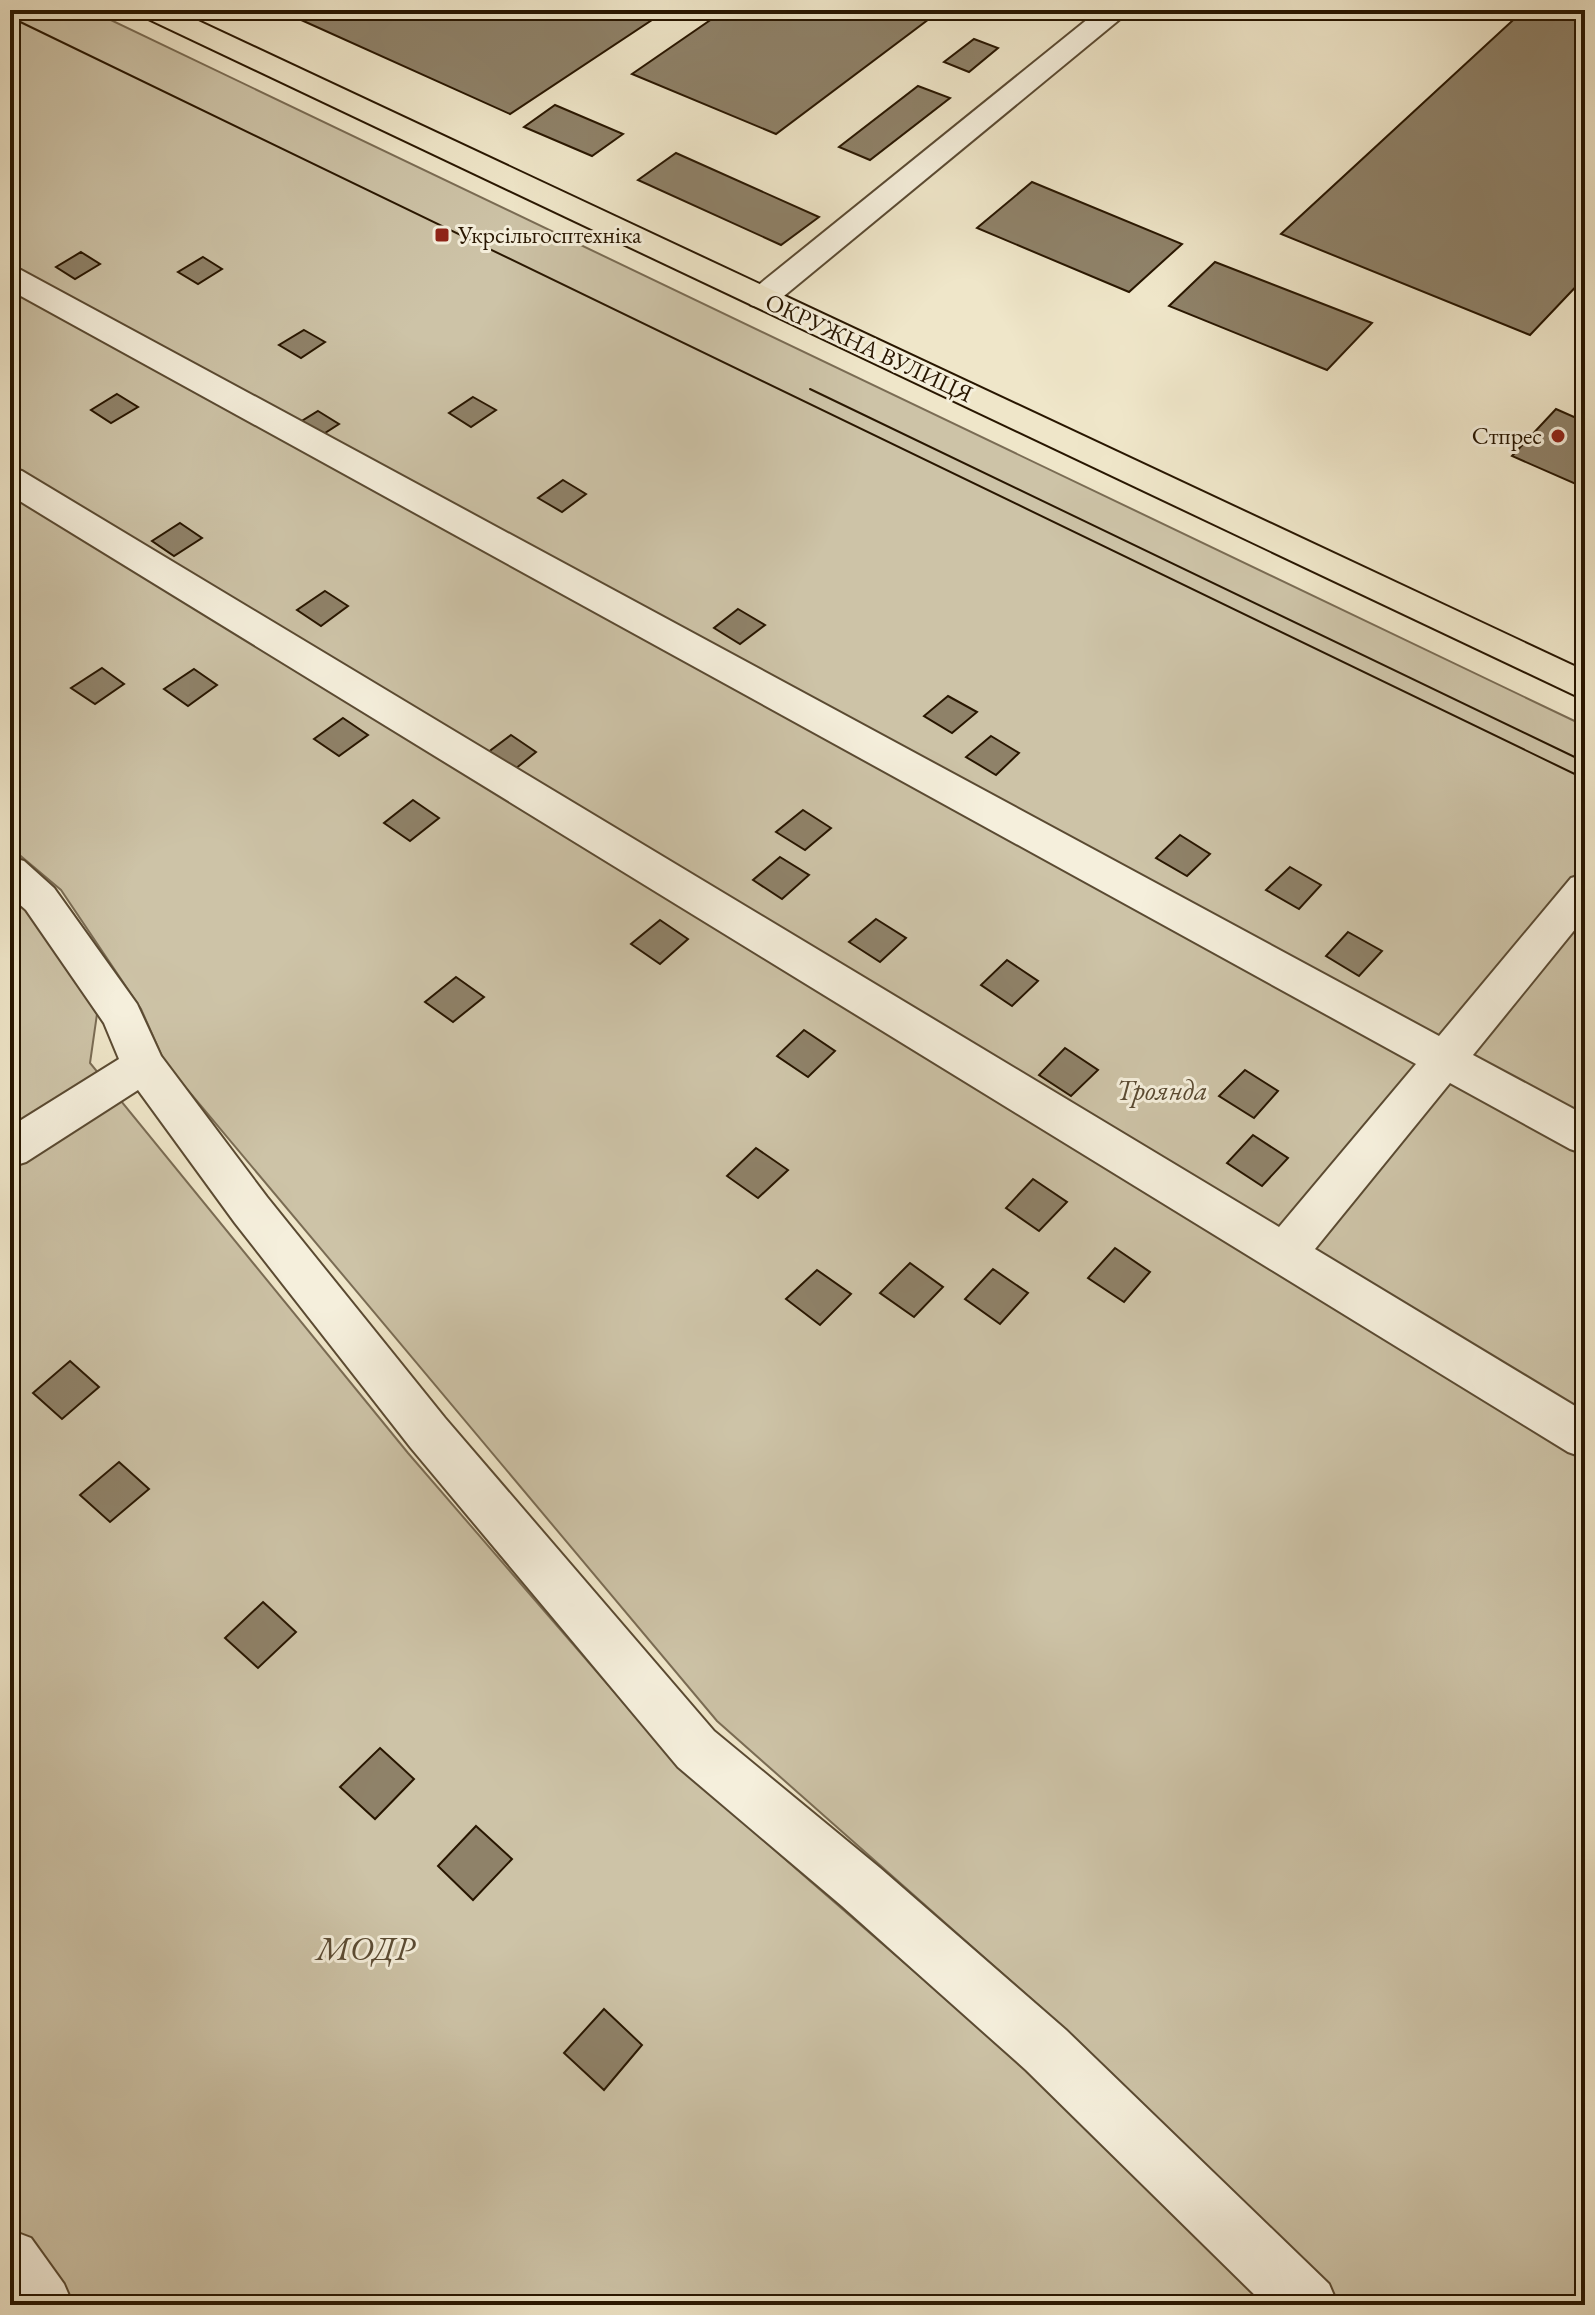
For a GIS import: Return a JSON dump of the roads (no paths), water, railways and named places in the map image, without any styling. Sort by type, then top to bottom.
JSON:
[{"type":"main road","name":"ОКРУЖНА ВУЛИЦЯ","points":[[152,10],[1585,687]]},
{"type":"street","points":[[762,298],[1117,10]]},
{"type":"street","points":[[10,277],[1585,1136]]},
{"type":"street","points":[[10,479],[1585,1437]]},
{"type":"street","points":[[10,872],[40,899],[122,1016],[143,1065],[251,1210],[428,1433],[696,1749],[861,1887],[1046,2050],[1308,2305]]},
{"type":"street","points":[[1283,1255],[1585,889]]},
{"type":"street","points":[[10,1149],[143,1065]]},
{"type":"street","points":[[10,2259],[43,2305]]},
{"type":"tram line","points":[[10,17],[1585,779]]},
{"type":"tram line","points":[[810,389],[1585,762]]},
{"type":"place","name":"Укрсільгосптехніка","points":[[442,235]]},
{"type":"place","name":"Стпрес","points":[[1558,436]]},
{"type":"park label","name":"Троянда","points":[[1162,1090]]},
{"type":"park label","name":"МОДР","points":[[365,1948]]}]
